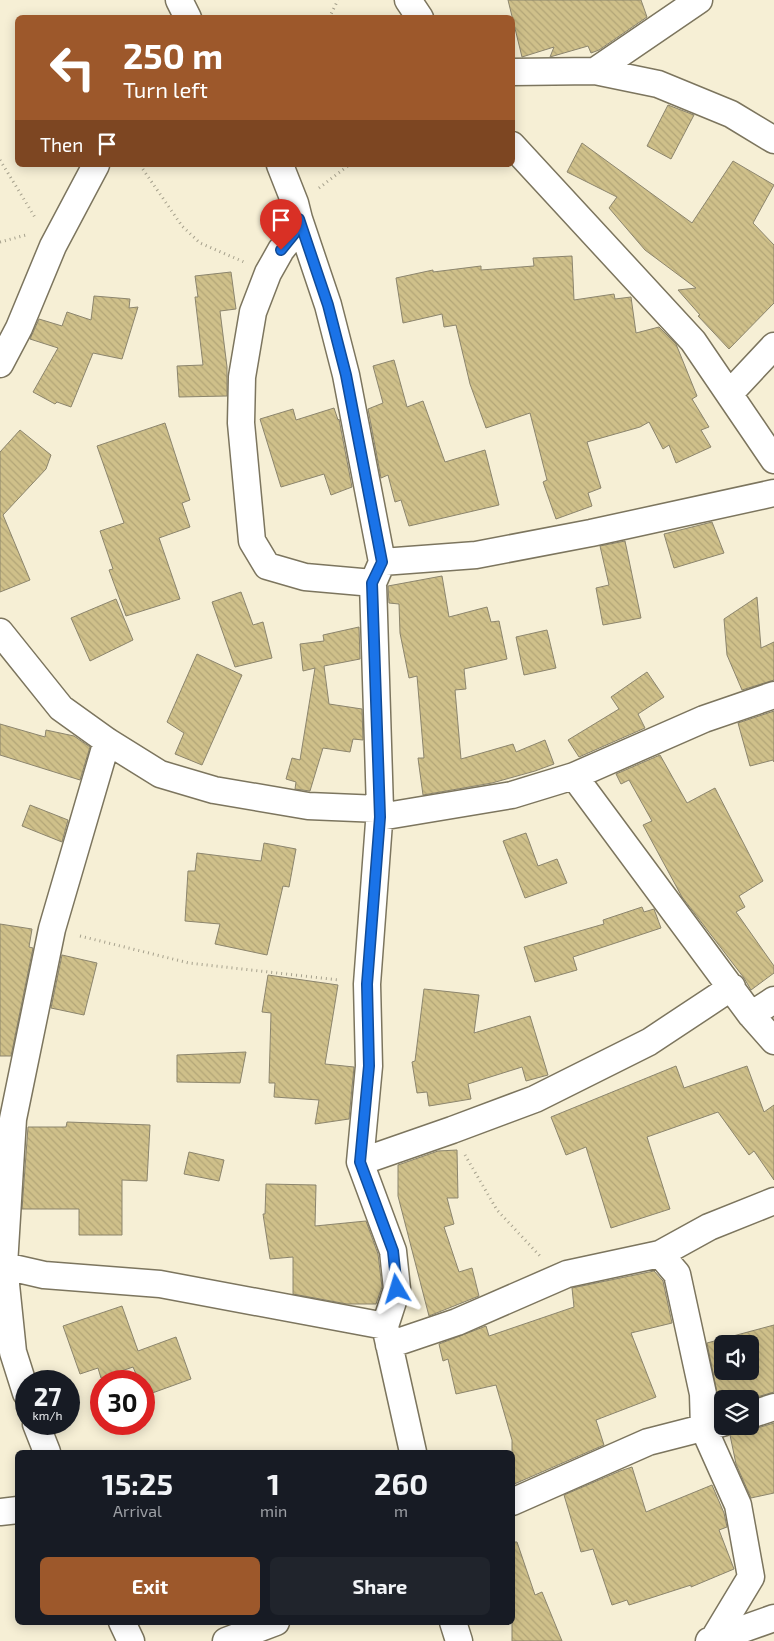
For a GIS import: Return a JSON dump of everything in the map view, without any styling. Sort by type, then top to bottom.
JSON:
[{"type":"street","points":[[179,0],[186,15]]},
{"type":"street","points":[[408,0],[418,15]]},
{"type":"street","points":[[595,71],[699,0]]},
{"type":"street","points":[[515,72],[595,71],[658,84],[731,114],[774,140]]},
{"type":"street","points":[[515,148],[693,340],[774,460]]},
{"type":"street","points":[[0,364],[19,328],[48,239],[95,167]]},
{"type":"street","points":[[281,167],[328,305],[346,375],[377,572],[380,813],[367,984],[369,1066],[360,1162],[393,1251],[397,1289],[387,1336],[413,1450]]},
{"type":"street","points":[[297,211],[294,234],[281,250],[268,273],[253,312],[242,377],[241,424],[252,541],[267,566],[306,577],[377,572],[591,533],[774,493]]},
{"type":"street","points":[[730,393],[774,346]]},
{"type":"street","points":[[0,632],[61,708],[107,741],[160,774],[214,790],[308,806],[380,813],[512,795],[574,776],[704,719],[774,695]]},
{"type":"street","points":[[19,1370],[14,1352],[2,1265],[13,1120],[52,929],[107,741]]},
{"type":"street","points":[[574,776],[751,1015],[774,1041]]},
{"type":"street","points":[[360,1162],[535,1099],[648,1042],[732,987]]},
{"type":"street","points":[[751,1015],[774,1000]]},
{"type":"street","points":[[2,1265],[44,1275],[160,1284],[387,1336],[457,1322],[567,1274],[660,1254],[709,1227],[774,1201]]},
{"type":"street","points":[[660,1254],[677,1274],[702,1394],[738,1505],[751,1577],[711,1641]]},
{"type":"street","points":[[759,1412],[774,1408]]},
{"type":"street","points":[[515,1501],[648,1442],[713,1426]]},
{"type":"street","points":[[40,1435],[46,1450]]},
{"type":"street","points":[[0,1512],[15,1510]]},
{"type":"street","points":[[711,1641],[774,1618]]},
{"type":"street","points":[[123,1625],[130,1641]]},
{"type":"street","points":[[226,1641],[268,1625]]},
{"type":"street","points":[[454,1625],[459,1641]]},
{"type":"path","points":[[330,15],[338,0]]},
{"type":"path","points":[[0,160],[48,239],[0,242]]},
{"type":"path","points":[[141,167],[182,226],[200,243],[268,273]]},
{"type":"path","points":[[297,211],[347,167]]},
{"type":"path","points":[[52,929],[189,963],[367,984]]},
{"type":"path","points":[[452,1130],[497,1210],[533,1250],[549,1264],[567,1274]]},
{"type":"building","points":[[508,0],[641,0],[647,17],[599,50],[591,53],[588,46],[550,57],[554,47],[522,57],[515,28],[515,15],[512,15]]},
{"type":"building","points":[[668,105],[694,115],[671,159],[647,146]]},
{"type":"building","points":[[582,143],[692,223],[733,161],[774,185],[753,223],[774,245],[774,303],[729,349],[698,316],[700,315],[678,290],[696,288],[645,250],[609,208],[617,197],[567,172]]},
{"type":"building","points":[[572,256],[574,300],[614,294],[615,299],[631,297],[636,333],[659,327],[676,344],[697,396],[692,399],[709,427],[701,430],[711,447],[676,463],[669,445],[663,449],[649,422],[640,427],[587,442],[601,488],[588,493],[592,506],[556,519],[543,482],[547,480],[530,413],[486,428],[470,384],[456,325],[444,327],[442,314],[403,323],[396,278],[433,270],[433,272],[481,266],[481,270],[534,266],[533,258]]},
{"type":"building","points":[[231,272],[236,309],[220,311],[227,367],[227,396],[179,397],[177,366],[203,365],[195,297],[198,297],[195,276]]},
{"type":"building","points":[[94,296],[130,299],[129,308],[138,307],[122,359],[93,353],[71,407],[57,402],[55,404],[33,392],[58,348],[30,339],[39,319],[62,326],[67,312],[91,320]]},
{"type":"building","points":[[394,360],[407,407],[423,401],[445,462],[485,450],[499,505],[409,526],[401,500],[395,502],[388,475],[381,478],[368,409],[383,403],[373,366]]},
{"type":"building","points":[[334,408],[339,419],[352,487],[331,495],[324,474],[281,487],[260,419],[293,409],[296,420]]},
{"type":"building","points":[[165,423],[190,500],[182,503],[190,527],[159,538],[180,599],[126,616],[109,570],[113,569],[100,531],[124,523],[97,446]]},
{"type":"building","points":[[20,430],[51,455],[46,469],[3,515],[30,580],[0,592],[0,452]]},
{"type":"building","points":[[712,522],[724,553],[674,568],[664,534]]},
{"type":"building","points":[[625,541],[641,618],[603,625],[596,588],[609,585],[600,546]]},
{"type":"building","points":[[442,576],[449,617],[487,607],[491,622],[499,621],[507,659],[464,669],[466,689],[455,690],[461,759],[513,744],[516,752],[545,740],[554,764],[492,783],[423,795],[418,758],[424,758],[417,676],[409,678],[400,633],[399,604],[389,603],[388,586]]},
{"type":"building","points":[[241,592],[253,625],[263,622],[272,658],[235,667],[212,602]]},
{"type":"building","points":[[757,597],[761,648],[774,642],[774,680],[742,690],[727,655],[724,619]]},
{"type":"building","points":[[116,599],[133,640],[90,661],[71,618]]},
{"type":"building","points":[[359,627],[360,659],[324,666],[329,704],[362,709],[363,740],[353,739],[350,752],[323,748],[310,791],[295,789],[296,782],[286,779],[292,758],[300,760],[315,668],[303,671],[300,644],[324,641],[323,635]]},
{"type":"building","points":[[547,630],[556,668],[524,675],[516,637]]},
{"type":"building","points":[[197,654],[242,675],[202,765],[175,754],[184,733],[167,722]]},
{"type":"building","points":[[647,672],[664,697],[638,714],[645,728],[579,757],[568,740],[619,709],[611,697]]},
{"type":"building","points":[[774,711],[774,762],[773,760],[750,766],[738,723]]},
{"type":"building","points":[[0,724],[45,737],[46,730],[74,736],[90,747],[80,780],[0,755]]},
{"type":"building","points":[[660,755],[687,803],[715,788],[763,881],[739,896],[745,907],[736,912],[774,966],[774,973],[751,990],[744,978],[682,897],[643,825],[652,821],[629,780],[621,784],[616,774]]},
{"type":"building","points":[[30,805],[68,820],[62,842],[22,826]]},
{"type":"building","points":[[526,833],[538,866],[557,859],[567,883],[525,898],[503,841]]},
{"type":"building","points":[[264,843],[296,849],[289,887],[283,886],[267,955],[215,944],[220,924],[185,921],[188,871],[195,871],[197,853],[261,861]]},
{"type":"building","points":[[642,907],[644,912],[654,909],[661,928],[573,957],[577,970],[535,982],[524,947],[604,924],[603,920]]},
{"type":"building","points":[[0,924],[32,929],[29,947],[33,948],[11,1056],[0,1056]]},
{"type":"building","points":[[62,955],[97,963],[84,1015],[51,1008]]},
{"type":"building","points":[[268,975],[338,985],[325,1064],[354,1067],[349,1119],[315,1124],[319,1100],[274,1097],[275,1083],[269,1083],[271,1013],[262,1012]]},
{"type":"building","points":[[424,989],[479,995],[474,1033],[530,1016],[548,1075],[526,1081],[522,1067],[468,1084],[471,1099],[429,1106],[427,1092],[417,1093],[412,1062],[415,1061]]},
{"type":"building","points":[[246,1052],[240,1083],[177,1082],[177,1055]]},
{"type":"building","points":[[676,1066],[684,1088],[747,1066],[764,1112],[774,1105],[774,1180],[754,1151],[749,1155],[718,1112],[647,1137],[670,1209],[611,1228],[586,1147],[566,1155],[551,1117]]},
{"type":"building","points":[[67,1122],[150,1125],[147,1181],[122,1180],[122,1235],[79,1235],[79,1209],[22,1209],[28,1127],[66,1127]]},
{"type":"building","points":[[457,1150],[458,1198],[447,1198],[454,1224],[444,1227],[459,1272],[472,1268],[479,1296],[429,1316],[398,1196],[398,1165],[438,1151]]},
{"type":"building","points":[[189,1152],[224,1160],[219,1181],[184,1174]]},
{"type":"building","points":[[266,1184],[316,1185],[315,1226],[366,1221],[378,1254],[382,1287],[376,1304],[347,1304],[293,1294],[293,1257],[270,1259],[263,1214],[265,1214]]},
{"type":"building","points":[[654,1271],[663,1281],[672,1323],[631,1333],[656,1397],[596,1420],[604,1445],[515,1484],[515,1450],[512,1450],[512,1440],[496,1385],[456,1394],[448,1359],[443,1361],[439,1344],[486,1326],[489,1336],[574,1307],[572,1288]]},
{"type":"building","points":[[122,1306],[138,1351],[176,1337],[191,1379],[155,1392],[155,1370],[134,1370],[133,1367],[124,1370],[99,1370],[98,1368],[80,1374],[63,1326]]},
{"type":"building","points":[[774,1325],[774,1392],[759,1396],[759,1390],[716,1390],[714,1380],[759,1380],[759,1335],[737,1335]]},
{"type":"building","points":[[714,1341],[714,1378],[707,1343]]},
{"type":"building","points":[[774,1423],[774,1493],[751,1498],[736,1464],[730,1435],[759,1435],[759,1428]]},
{"type":"building","points":[[632,1467],[646,1512],[712,1485],[724,1513],[727,1527],[719,1530],[734,1569],[691,1587],[691,1585],[629,1605],[627,1600],[612,1605],[593,1549],[581,1552],[564,1495]]},
{"type":"building","points":[[515,1542],[517,1542],[535,1595],[542,1592],[562,1641],[512,1641],[512,1625],[515,1625]]},
{"type":"route","points":[[281,250],[294,234],[299,219],[328,305],[346,375],[382,562],[372,583],[380,817],[367,984],[369,1066],[360,1162],[393,1251],[397,1289]]}]
